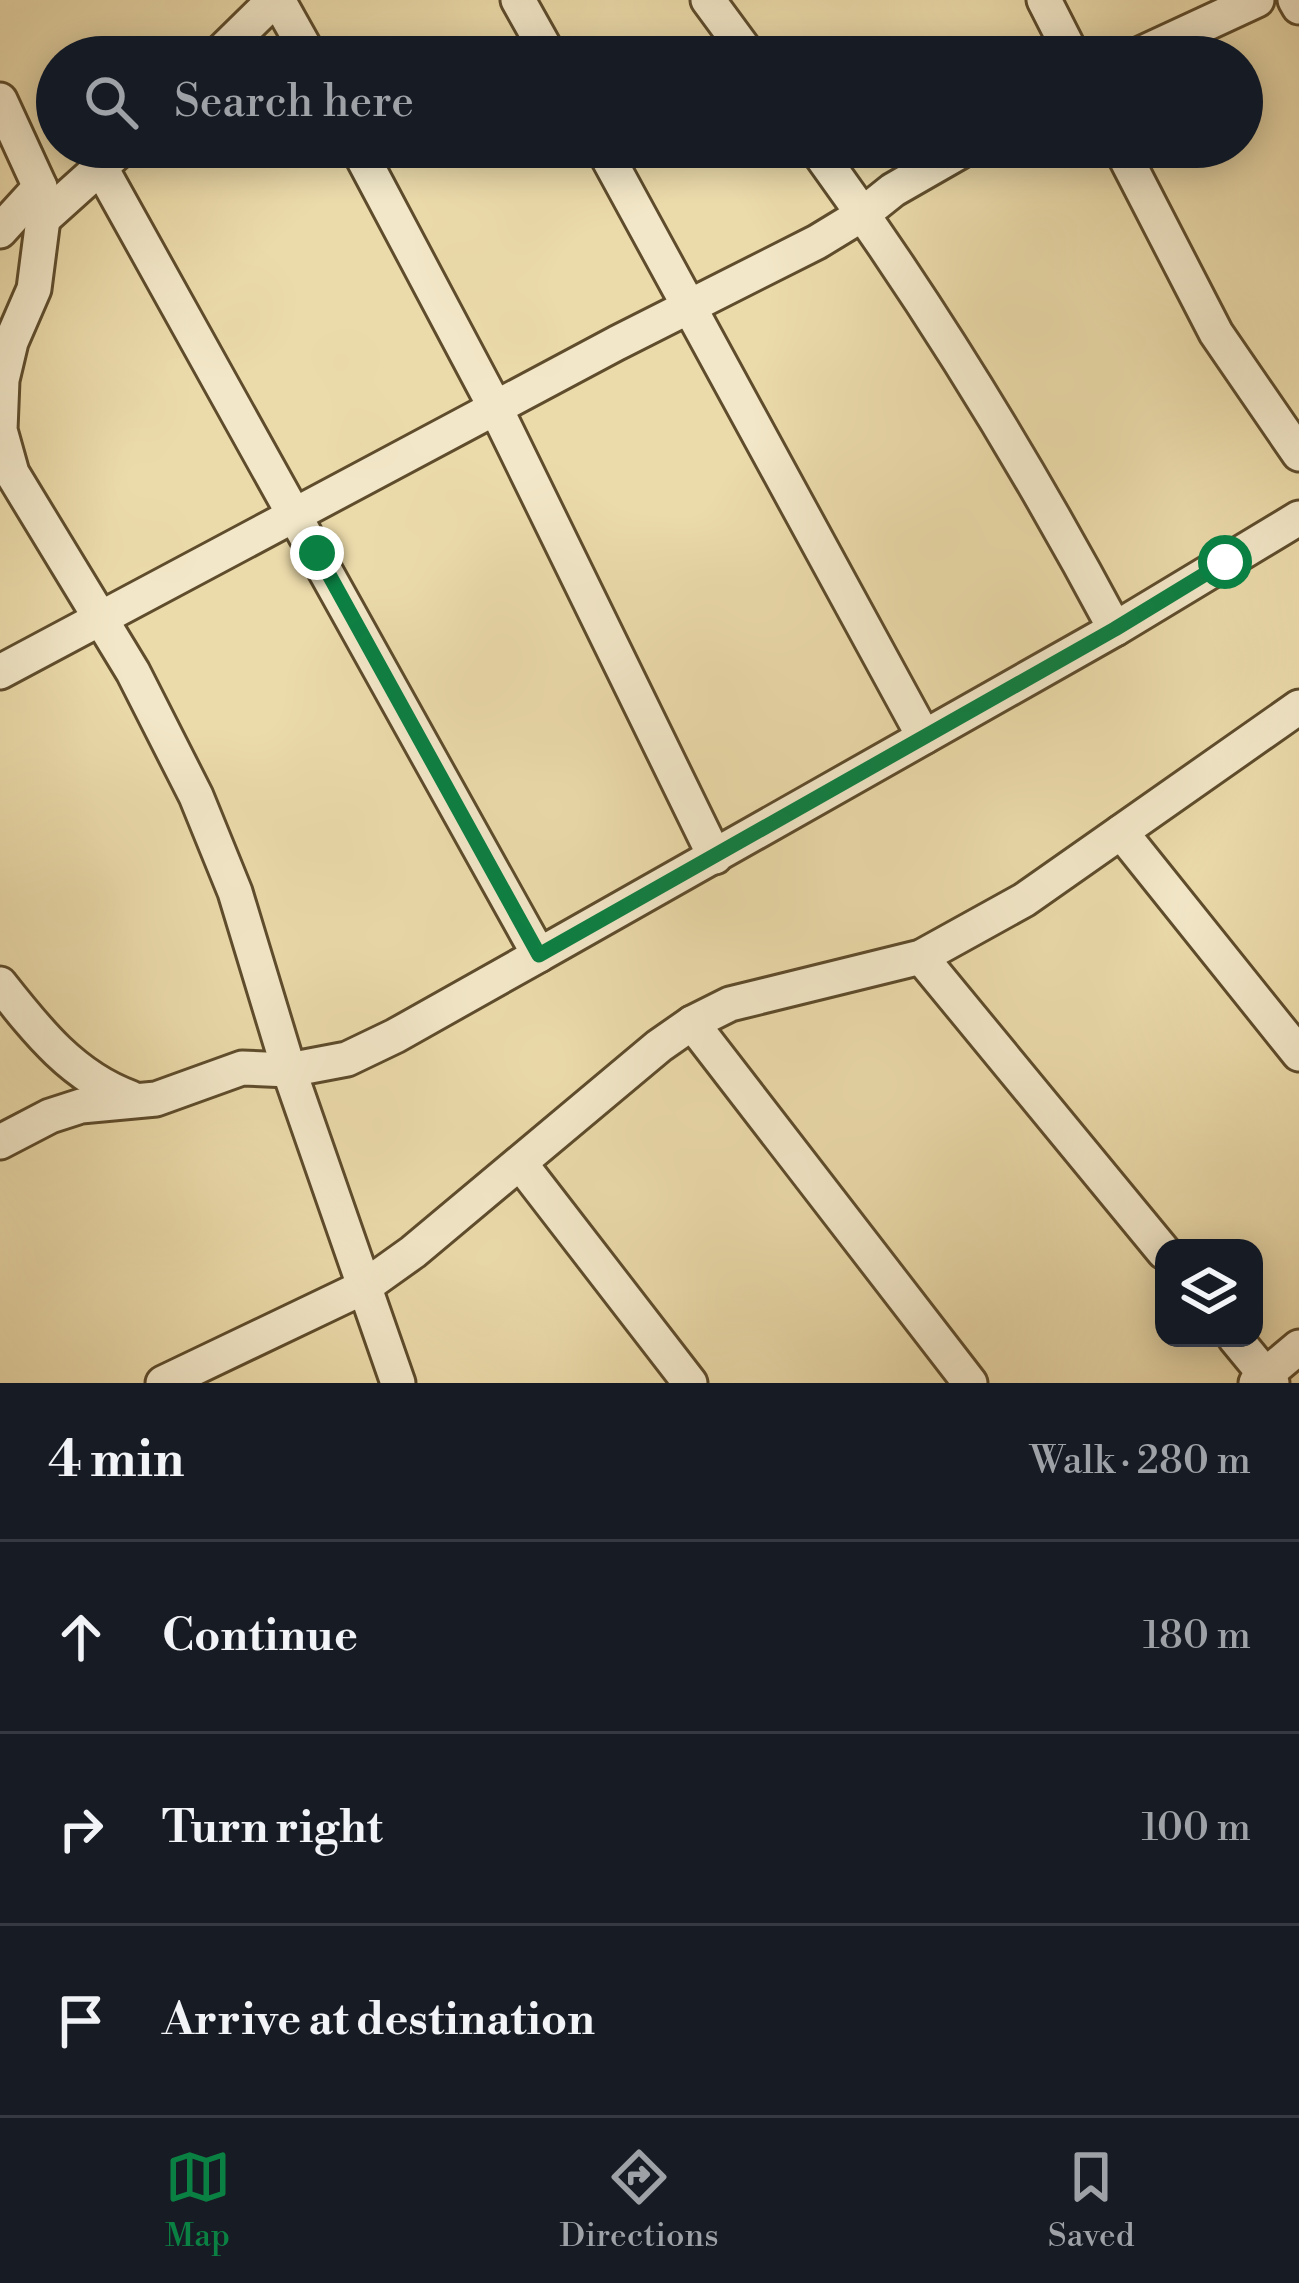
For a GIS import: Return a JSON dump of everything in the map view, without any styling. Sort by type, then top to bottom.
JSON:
[{"type":"street","points":[[238,36],[276,0],[297,36]]},
{"type":"street","points":[[518,0],[538,36]]},
{"type":"street","points":[[708,0],[735,36]]},
{"type":"street","points":[[1044,0],[1062,36]]},
{"type":"street","points":[[1180,36],[1258,0]]},
{"type":"street","points":[[0,100],[41,203],[34,289],[11,342],[2,380],[0,430],[13,473],[133,672],[204,815],[236,892],[289,1070],[398,1383]]},
{"type":"street","points":[[0,231],[96,168]]},
{"type":"street","points":[[117,168],[295,513],[539,955]]},
{"type":"street","points":[[368,168],[495,407],[715,856]]},
{"type":"street","points":[[614,168],[924,737]]},
{"type":"street","points":[[830,168],[1042,492],[1115,629]]},
{"type":"street","points":[[0,672],[495,407],[817,242],[931,168]]},
{"type":"street","points":[[1131,168],[1216,333],[1299,454]]},
{"type":"street","points":[[0,1142],[81,1106],[173,1095],[242,1068],[289,1070],[332,1063],[371,1049],[1115,629],[1299,518]]},
{"type":"street","points":[[164,1383],[364,1287],[692,1023],[730,1004],[921,957],[1024,900],[1299,707]]},
{"type":"street","points":[[1121,832],[1299,1054]]},
{"type":"street","points":[[921,957],[1155,1241]]},
{"type":"street","points":[[0,984],[27,1019],[87,1077],[139,1100]]},
{"type":"street","points":[[692,1023],[970,1383]]},
{"type":"street","points":[[520,1163],[690,1383]]},
{"type":"street","points":[[1241,1347],[1265,1380],[1299,1347]]},
{"type":"route","points":[[317,553],[539,955],[1225,562]]}]
